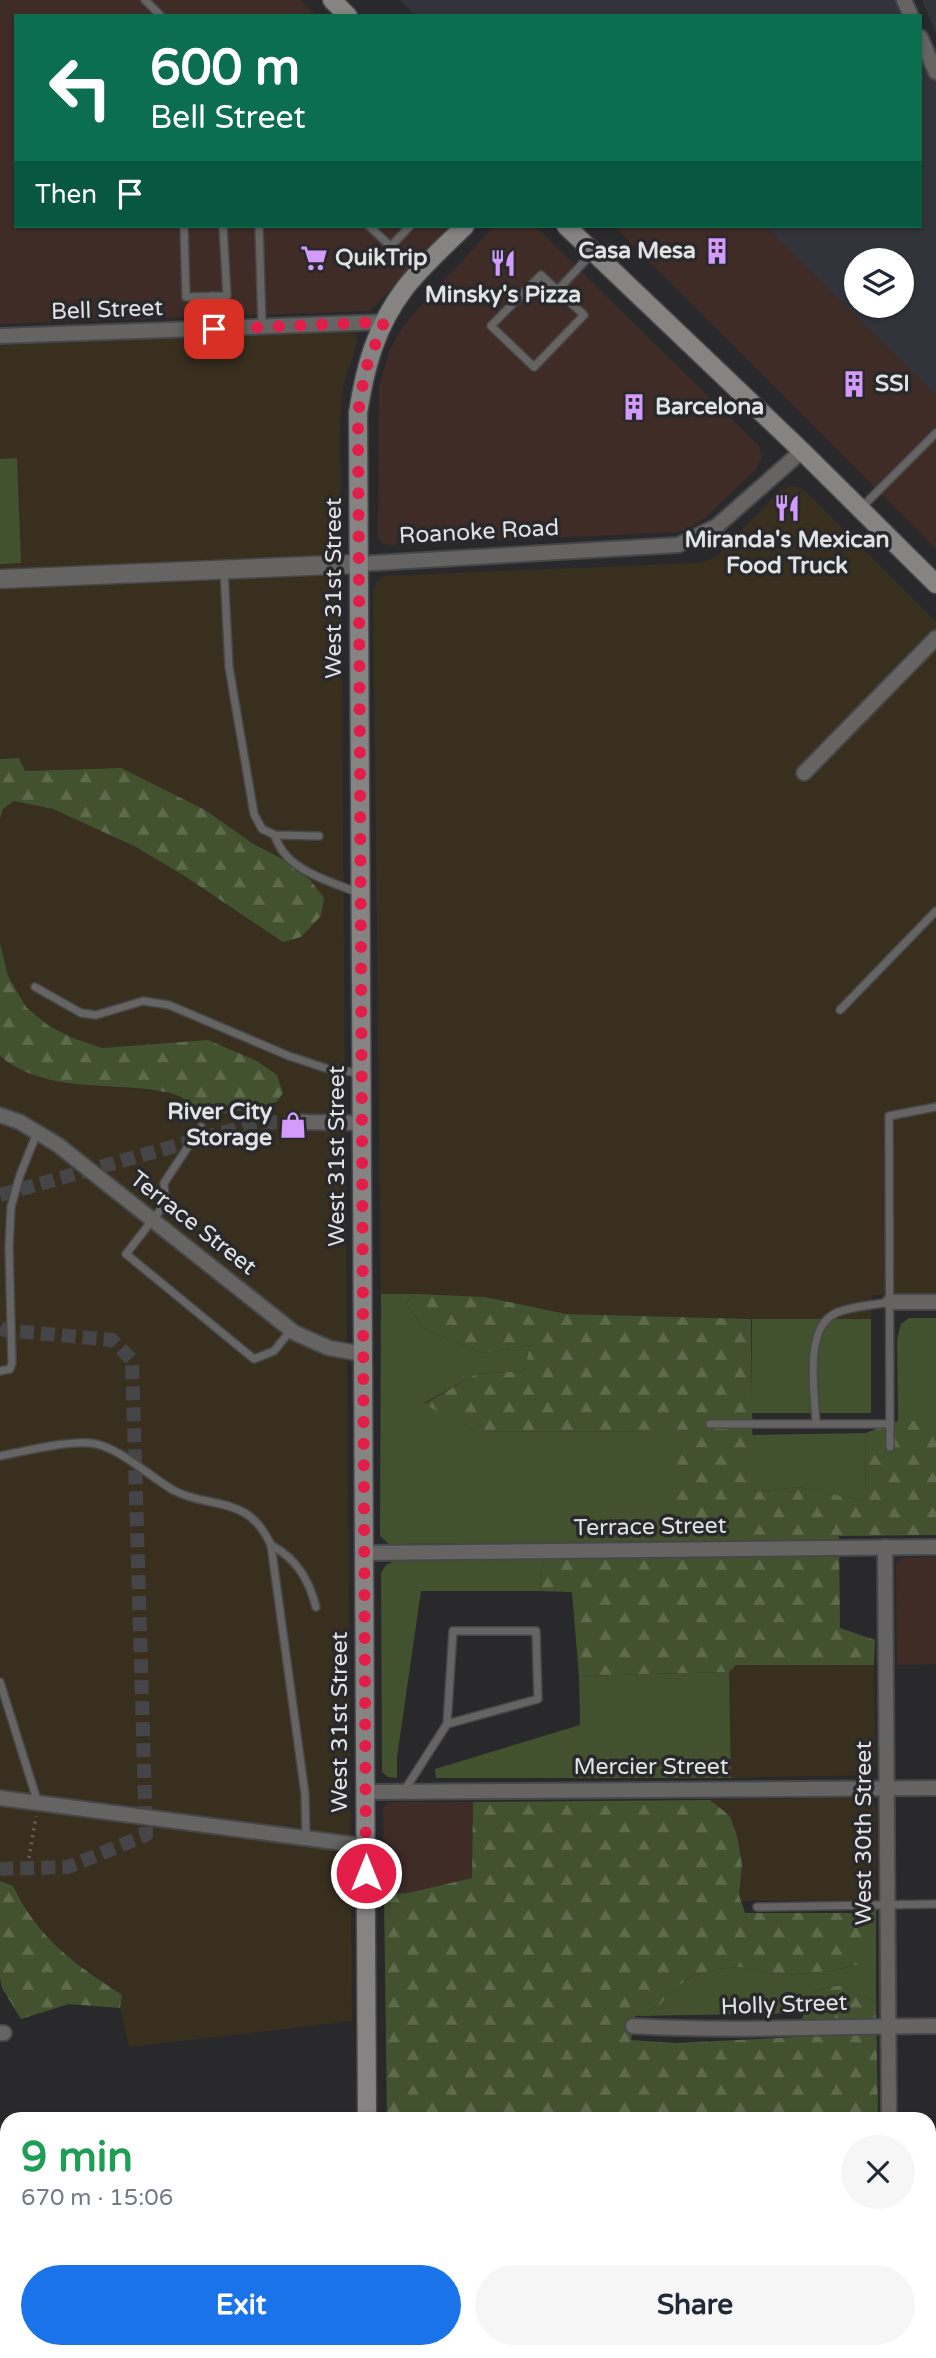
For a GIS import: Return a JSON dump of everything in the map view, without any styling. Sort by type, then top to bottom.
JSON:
[{"type":"main road","points":[[332,0],[346,14]]},
{"type":"main road","name":"West 31st Street","points":[[367,2112],[358,413],[365,371],[384,322],[405,288],[463,228]]},
{"type":"main road","points":[[568,228],[802,451],[936,584]]},
{"type":"street","points":[[922,41],[936,72]]},
{"type":"street","name":"Bell Street","points":[[0,335],[384,322]]},
{"type":"street","name":"Roanoke Road","points":[[0,579],[357,564],[678,545],[717,526],[802,451]]},
{"type":"street","points":[[804,773],[936,638]]},
{"type":"street","name":"Terrace Street","points":[[0,1115],[20,1122],[58,1145],[291,1330],[329,1348],[363,1354]]},
{"type":"street","points":[[302,1122],[361,1123]]},
{"type":"street","points":[[890,1302],[936,1302]]},
{"type":"street","name":"West 30th Street","points":[[886,1547],[889,2112]]},
{"type":"street","name":"Terrace Street","points":[[364,1553],[936,1547]]},
{"type":"street","name":"Mercier Street","points":[[366,1792],[936,1788]]},
{"type":"street","points":[[0,1798],[366,1846]]},
{"type":"street","name":"Holly Street","points":[[634,2026],[704,2031],[805,2026],[936,2026]]},
{"type":"lane","points":[[145,0],[160,14]]},
{"type":"lane","points":[[184,228],[186,297],[226,296],[223,228]]},
{"type":"lane","points":[[259,228],[262,327]]},
{"type":"lane","points":[[371,228],[419,274]]},
{"type":"lane","points":[[391,246],[408,228]]},
{"type":"lane","points":[[558,290],[593,251]]},
{"type":"lane","points":[[541,275],[558,290],[584,315],[534,367],[491,326],[541,275]]},
{"type":"lane","points":[[212,296],[214,329]]},
{"type":"lane","points":[[860,509],[936,433]]},
{"type":"lane","points":[[224,570],[229,667],[254,814],[262,829],[275,835],[319,836]]},
{"type":"lane","points":[[275,835],[279,849],[289,860],[359,893]]},
{"type":"lane","points":[[840,1010],[936,911]]},
{"type":"lane","points":[[35,987],[81,1013],[96,1015],[143,1002],[169,1005],[289,1056],[328,1069],[361,1073]]},
{"type":"lane","points":[[890,1447],[889,1116],[936,1107]]},
{"type":"lane","points":[[201,1127],[164,1183],[165,1200],[161,1209],[126,1254],[254,1359],[274,1351],[291,1330]]},
{"type":"lane","points":[[0,1371],[10,1369],[12,1363],[9,1247],[11,1207],[37,1133]]},
{"type":"lane","points":[[816,1424],[814,1345],[821,1324],[836,1313],[890,1302]]},
{"type":"lane","points":[[710,1424],[890,1424]]},
{"type":"lane","points":[[0,1456],[42,1447],[91,1443],[108,1448],[175,1491],[196,1500],[233,1507],[247,1514],[262,1528],[271,1545],[305,1794],[306,1839]]},
{"type":"lane","points":[[271,1545],[286,1553],[297,1564],[308,1583],[316,1608]]},
{"type":"lane","points":[[403,1792],[447,1724],[453,1631],[536,1632],[538,1699],[447,1724]]},
{"type":"lane","points":[[0,1682],[38,1803]]},
{"type":"lane","points":[[757,1907],[936,1904]]},
{"type":"path","points":[[29,1858],[38,1803]]},
{"type":"shaded area","points":[[0,0],[300,0],[315,14],[14,14],[14,228],[450,228],[370,311],[0,324]]},
{"type":"shaded area","points":[[400,0],[902,0],[909,14],[414,14]]},
{"type":"shaded area","points":[[922,0],[936,0],[936,33]]},
{"type":"shaded area","points":[[922,40],[936,71],[936,395],[858,318],[914,318],[914,248],[844,248],[844,304],[767,228],[922,228]]},
{"type":"shaded area","points":[[492,228],[537,228],[759,446],[762,457],[756,469],[705,518],[690,528],[677,532],[383,544],[378,538],[379,385],[390,350],[403,326]]},
{"type":"shaded area","points":[[616,228],[767,228],[844,304],[844,318],[858,318],[936,395],[936,549]]},
{"type":"shaded area","points":[[352,332],[358,340],[343,386],[340,423],[352,2021],[129,2047],[120,2008],[122,1995],[46,1938],[32,1921],[13,1886],[0,1881],[0,1056],[6,1061],[70,1083],[162,1091],[180,1097],[201,1112],[224,1112],[277,1103],[283,1093],[208,1040],[102,1048],[49,1026],[26,1007],[8,976],[0,943],[0,818],[3,809],[14,801],[53,809],[134,846],[183,875],[246,918],[288,862],[121,768],[24,771],[19,758],[0,759],[0,345]]},
{"type":"shaded area","points":[[790,486],[802,488],[936,622],[936,1295],[872,1295],[871,1319],[751,1319],[566,1314],[485,1297],[381,1294],[373,592],[377,581],[384,576],[698,563],[715,558],[780,491]]},
{"type":"shaded area","points":[[936,1557],[936,1664],[897,1665],[896,1563],[903,1558]]},
{"type":"shaded area","points":[[736,1665],[874,1665],[876,1767],[870,1775],[731,1778],[729,1672]]},
{"type":"shaded area","points":[[867,1797],[874,1801],[877,1813],[876,1900],[741,1901],[739,1895],[742,1865],[730,1816],[710,1800]]},
{"type":"shaded area","points":[[389,1802],[473,1802],[472,1878],[408,1893],[384,1895],[383,1808]]},
{"type":"green space","points":[[17,458],[21,563],[0,564],[0,459]]},
{"type":"green space","points":[[19,758],[25,771],[121,768],[205,810],[252,843],[288,862],[311,881],[324,898],[321,916],[301,937],[283,942],[183,875],[134,846],[53,809],[14,801],[3,809],[0,818],[0,759]]},
{"type":"green space","points":[[0,943],[8,976],[26,1007],[49,1026],[102,1048],[208,1040],[257,1061],[277,1075],[283,1093],[277,1102],[212,1113],[200,1111],[181,1097],[168,1093],[56,1081],[17,1068],[0,1056]]},
{"type":"green space","points":[[381,1294],[415,1294],[406,1303],[423,1328],[481,1353],[530,1345],[524,1371],[476,1374],[424,1403],[475,1431],[671,1432],[672,1543],[389,1544],[380,1536]]},
{"type":"green space","points":[[415,1294],[485,1297],[566,1314],[751,1319],[753,1492],[800,1487],[865,1501],[866,1433],[898,1421],[936,1421],[936,1535],[839,1536],[840,1628],[875,1640],[874,1665],[736,1665],[729,1672],[579,1676],[572,1592],[540,1591],[543,1559],[671,1557],[671,1432],[475,1431],[424,1404],[476,1374],[524,1371],[530,1345],[481,1353],[423,1328],[406,1303]]},
{"type":"green space","points":[[909,1318],[936,1318],[936,1421],[898,1421],[897,1339],[901,1324]]},
{"type":"green space","points":[[752,1319],[871,1319],[871,1413],[752,1413]]},
{"type":"green space","points":[[866,1433],[865,1501],[800,1487],[752,1492],[752,1435]]},
{"type":"green space","points":[[543,1559],[540,1591],[421,1591],[397,1757],[397,1778],[388,1777],[382,1772],[381,1573],[386,1565],[396,1560]]},
{"type":"green space","points":[[729,1672],[731,1778],[436,1778],[435,1769],[580,1725],[579,1676]]},
{"type":"green space","points":[[710,1800],[730,1816],[738,1840],[742,1865],[739,1895],[745,1913],[851,1913],[866,1927],[869,1949],[857,1965],[830,1971],[784,1975],[741,1967],[715,1969],[690,1977],[659,2006],[635,2016],[631,2040],[676,2043],[797,2037],[804,2013],[816,1990],[841,1985],[876,2002],[878,2112],[387,2112],[384,1895],[408,1893],[472,1878],[473,1802]]},
{"type":"green space","points":[[0,1881],[13,1886],[34,1921],[59,1949],[122,1995],[120,2008],[69,2004],[21,2019],[2,1988],[0,1978]]},
{"type":"green space","points":[[876,1910],[876,2002],[840,1985],[816,1990],[804,2013],[635,2016],[659,2006],[690,1977],[715,1969],[741,1967],[784,1975],[830,1971],[857,1965],[866,1927],[851,1913]]},
{"type":"tunnel","points":[[0,1195],[257,1123],[302,1122]]},
{"type":"tunnel","points":[[0,1327],[4,1330],[112,1340],[132,1360],[146,1835],[68,1867],[0,1869]]},
{"type":"place","name":"Casa Mesa","points":[[717,251]]},
{"type":"place","name":"QuikTrip","points":[[314,258]]},
{"type":"place","name":"Minsky's Pizza","points":[[503,263]]},
{"type":"place","name":"SSI","points":[[854,384]]},
{"type":"place","name":"Barcelona","points":[[634,407]]},
{"type":"place","name":"Miranda's Mexican Food Truck","points":[[787,508]]},
{"type":"place","name":"River City Storage","points":[[293,1125]]},
{"type":"route","points":[[214,329],[384,322],[365,371],[358,413],[366,1873]]}]
